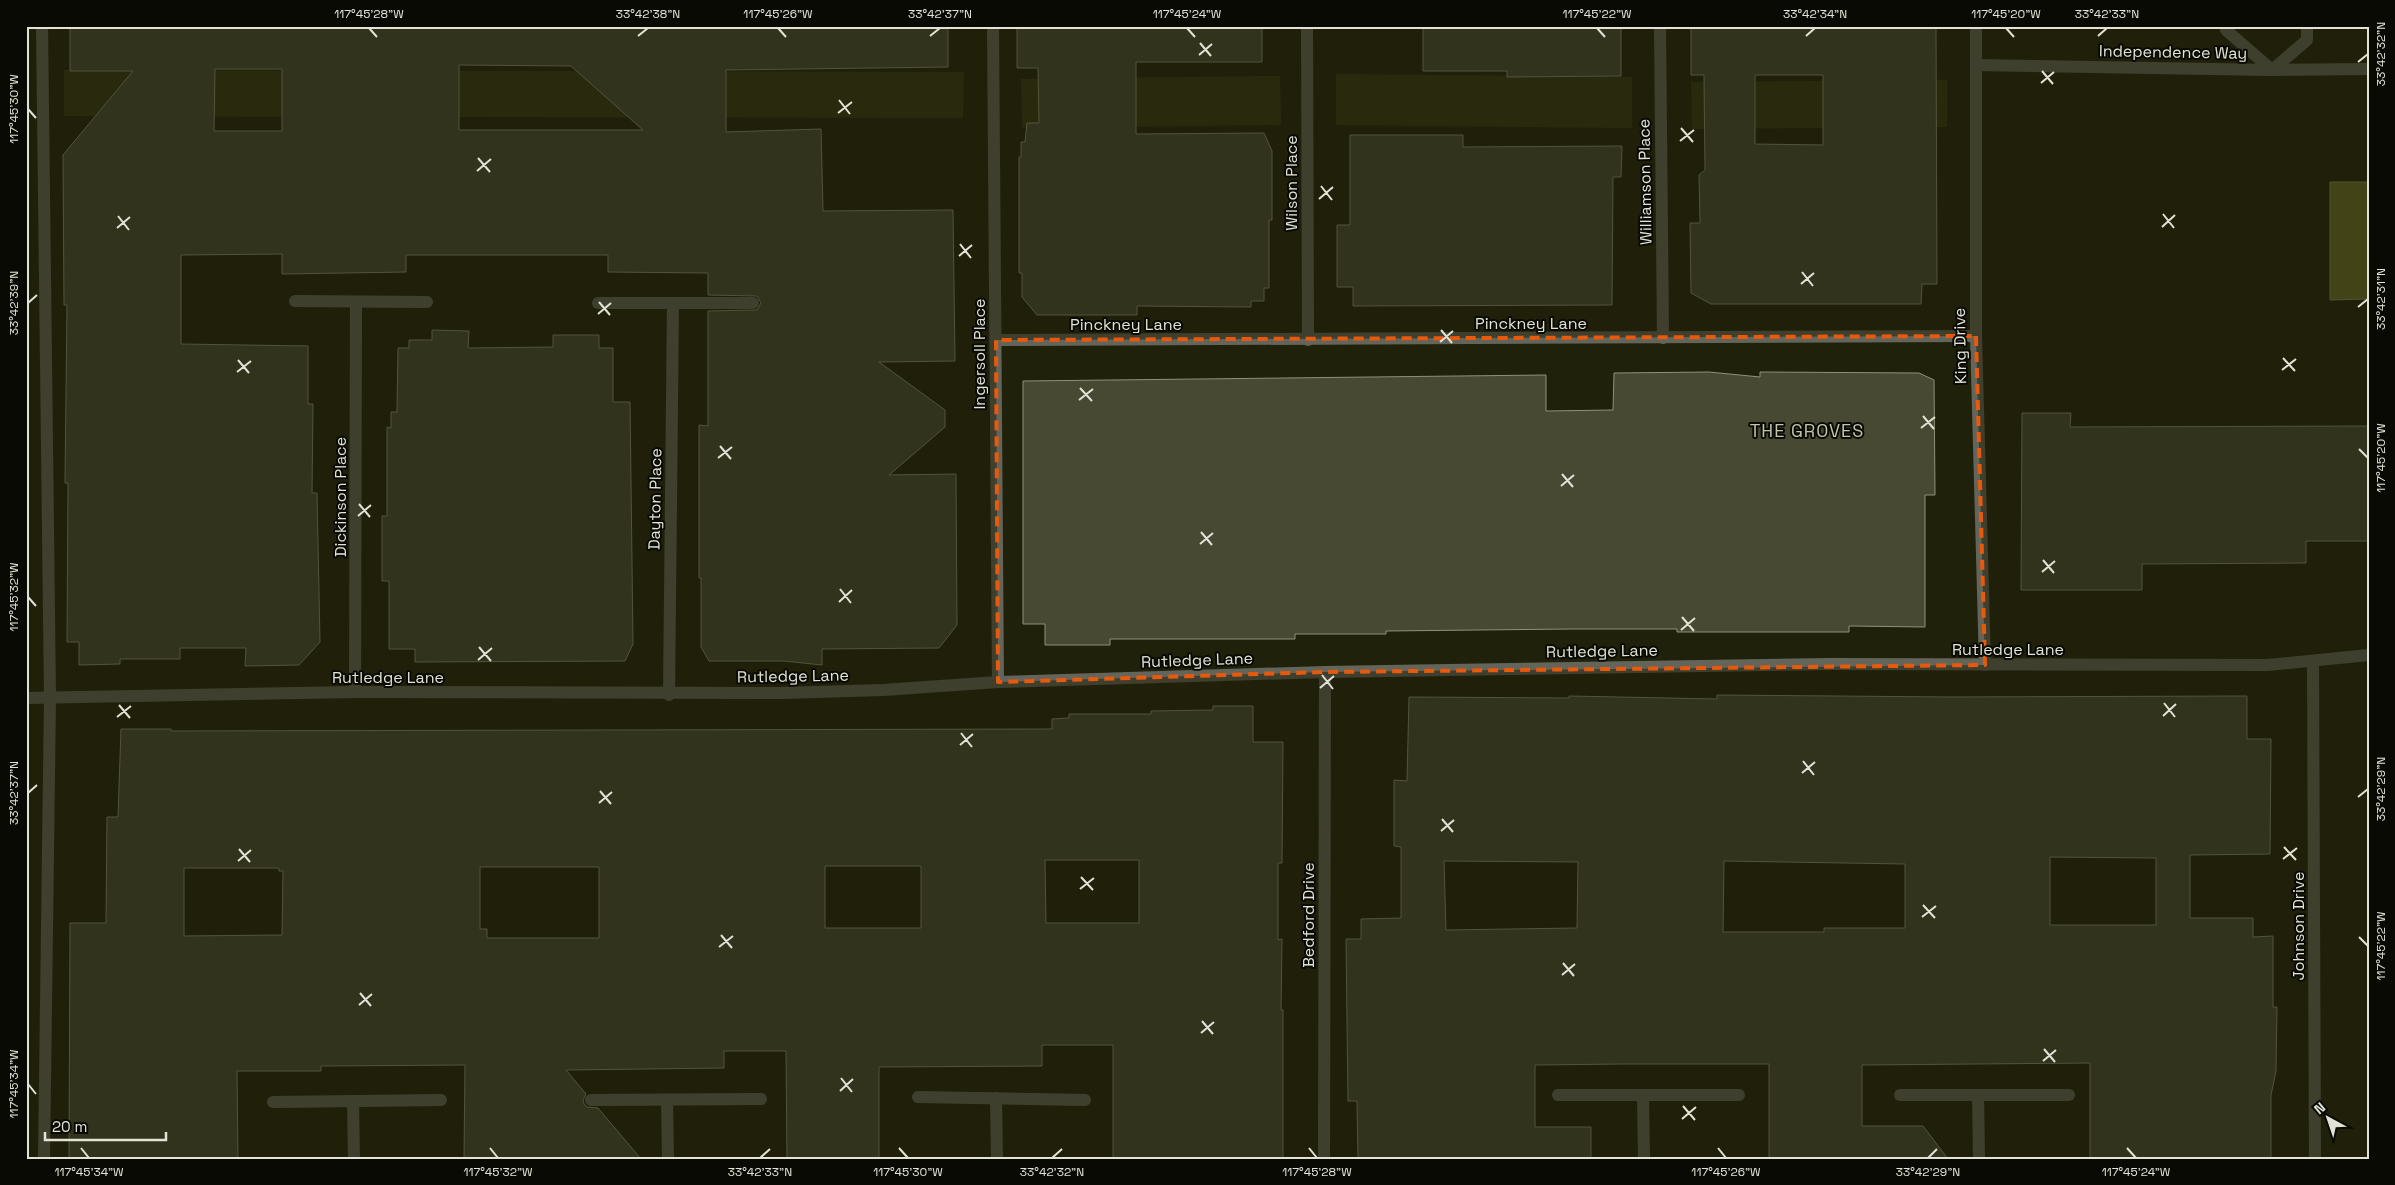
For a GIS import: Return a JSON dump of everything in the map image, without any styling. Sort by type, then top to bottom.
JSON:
[{"type":"street","points":[[42,26],[50,698],[44,1159]]},
{"type":"street","name":"Ingersoll Place","points":[[993,26],[998,682]]},
{"type":"street","name":"Wilson Place","points":[[1307,26],[1308,340]]},
{"type":"street","name":"Williamson Place","points":[[1660,26],[1663,338]]},
{"type":"street","name":"King Drive","points":[[1976,26],[1976,336],[1985,665]]},
{"type":"street","points":[[2226,26],[2226,30],[2272,70],[2307,40],[2307,26]]},
{"type":"street","name":"Independence Way","points":[[1976,65],[2272,70],[2369,69]]},
{"type":"street","points":[[295,301],[356,303],[427,302]]},
{"type":"street","name":"Dickinson Place","points":[[355,692],[356,303]]},
{"type":"street","points":[[598,303],[753,303]]},
{"type":"street","name":"Dayton Place","points":[[669,694],[673,303]]},
{"type":"street","name":"Pinckney Lane","points":[[996,340],[1976,336]]},
{"type":"street","name":"Rutledge Lane","points":[[26,698],[355,692],[669,694],[883,690],[998,682],[1325,672],[1830,664],[2268,665],[2369,655]]},
{"type":"street","name":"Johnson Drive","points":[[2313,662],[2316,1159]]},
{"type":"street","name":"Bedford Drive","points":[[1324,1159],[1325,672]]},
{"type":"street","points":[[1558,1095],[1739,1095]]},
{"type":"street","points":[[1900,1095],[2068,1095]]},
{"type":"street","points":[[1978,1095],[1979,1159]]},
{"type":"street","points":[[1643,1096],[1644,1159]]},
{"type":"street","points":[[918,1097],[1085,1100]]},
{"type":"street","points":[[996,1098],[996,1159]]},
{"type":"street","points":[[591,1100],[761,1099]]},
{"type":"street","points":[[273,1102],[440,1100]]},
{"type":"street","points":[[667,1100],[668,1159]]},
{"type":"street","points":[[353,1101],[354,1159]]},
{"type":"highlighted area","points":[[1976,336],[1985,665],[1325,672],[998,682],[996,340]]},
{"type":"green space","points":[[64,70],[964,72],[963,118],[64,116]]},
{"type":"green space","points":[[1336,74],[1632,77],[1632,128],[1336,125]]},
{"type":"green space","points":[[1280,76],[1281,125],[1022,128],[1021,79]]},
{"type":"green space","points":[[1947,80],[1947,127],[1692,129],[1691,82]]},
{"type":"shaded area","points":[[2330,182],[2369,182],[2369,299],[2330,300]]},
{"type":"building","points":[[70,26],[948,26],[948,67],[726,70],[726,132],[821,129],[823,211],[953,210],[955,361],[879,362],[945,410],[945,427],[889,475],[956,474],[957,625],[939,648],[822,649],[822,665],[784,661],[709,661],[701,647],[701,578],[699,578],[699,425],[708,426],[708,311],[757,310],[761,303],[757,296],[708,295],[708,273],[608,272],[608,255],[406,255],[406,272],[282,274],[282,254],[181,255],[181,344],[308,346],[308,404],[313,404],[312,493],[317,493],[320,642],[299,665],[245,666],[246,648],[180,648],[180,659],[120,659],[120,664],[79,665],[79,642],[67,642],[68,483],[65,483],[67,305],[64,305],[63,155],[133,71],[70,71]],"holes":[[[459,65],[571,66],[643,130],[459,130]],[[215,69],[282,69],[282,131],[214,131]]]},
{"type":"building","points":[[1017,26],[1262,26],[1262,62],[1136,62],[1136,134],[1264,133],[1272,151],[1272,220],[1269,220],[1269,288],[1264,288],[1264,301],[1251,301],[1251,307],[1137,306],[1137,315],[1037,315],[1022,297],[1022,273],[1019,273],[1019,157],[1021,157],[1021,142],[1025,142],[1027,123],[1039,123],[1038,68],[1017,68]]},
{"type":"building","points":[[1423,26],[1621,26],[1621,76],[1507,77],[1507,71],[1423,71]]},
{"type":"building","points":[[1691,26],[1936,26],[1937,284],[1922,284],[1921,304],[1711,304],[1691,293],[1690,223],[1700,223],[1699,175],[1705,170],[1704,75],[1691,75]],"holes":[[[1755,75],[1823,75],[1823,145],[1755,144]]]},
{"type":"building","points":[[1350,135],[1463,135],[1463,147],[1622,146],[1621,177],[1613,177],[1612,305],[1353,306],[1353,287],[1337,287],[1337,225],[1350,225]]},
{"type":"building","points":[[432,330],[469,331],[468,348],[553,347],[553,335],[599,335],[599,348],[613,348],[613,402],[630,402],[633,644],[625,661],[415,662],[415,649],[389,649],[389,581],[382,581],[382,516],[387,516],[387,427],[391,428],[391,412],[397,412],[398,348],[409,348],[409,340],[432,340]]},
{"type":"building","points":[[1709,372],[1760,377],[1760,372],[1919,373],[1934,380],[1935,495],[1925,495],[1925,627],[1849,626],[1849,632],[1677,632],[1677,629],[1386,631],[1386,634],[1295,634],[1295,639],[1110,639],[1110,645],[1045,645],[1045,624],[1023,624],[1023,381],[1546,375],[1546,411],[1613,410],[1614,373]]},
{"type":"building","points":[[2022,413],[2071,413],[2070,427],[2369,426],[2369,541],[2306,541],[2306,563],[2142,564],[2142,590],[2021,590]]},
{"type":"building","points":[[1717,695],[1950,697],[2247,696],[2247,739],[2271,739],[2270,854],[2190,855],[2190,918],[2253,918],[2253,937],[2273,936],[2273,1007],[2277,1007],[2276,1071],[2271,1095],[2271,1159],[2090,1159],[2090,1063],[1862,1065],[1862,1126],[1923,1126],[1948,1159],[1769,1159],[1769,1064],[1622,1064],[1535,1065],[1535,1127],[1591,1127],[1591,1159],[1358,1159],[1357,1101],[1348,1101],[1346,939],[1361,939],[1361,919],[1401,918],[1401,847],[1394,846],[1394,780],[1407,781],[1409,697],[1569,698],[1569,696],[1717,699]],"holes":[[[2050,857],[2156,858],[2156,925],[2050,925]],[[1444,861],[1578,862],[1577,928],[1446,930]],[[1724,861],[1905,864],[1905,928],[1824,928],[1824,932],[1723,932]]]},
{"type":"building","points":[[1213,706],[1253,706],[1253,742],[1283,742],[1282,863],[1278,863],[1278,940],[1282,939],[1283,1159],[1113,1159],[1113,1045],[1042,1045],[1042,1066],[879,1067],[879,1159],[787,1159],[786,1051],[724,1051],[724,1068],[566,1070],[586,1094],[583,1100],[584,1104],[587,1107],[598,1108],[641,1159],[464,1159],[465,1065],[321,1066],[321,1071],[237,1071],[238,1159],[69,1159],[70,923],[106,923],[107,817],[118,817],[121,729],[171,729],[171,731],[1052,729],[1052,719],[1069,718],[1069,714],[1151,714],[1151,711],[1213,710]],"holes":[[[1045,860],[1139,860],[1139,923],[1046,923]],[[825,866],[921,866],[921,928],[825,928]],[[480,867],[599,867],[599,938],[487,938],[487,929],[480,929]],[[184,868],[279,868],[279,871],[283,871],[282,935],[184,936]]]},
{"type":"district","name":"THE GROVES","points":[[1807,430]]}]
